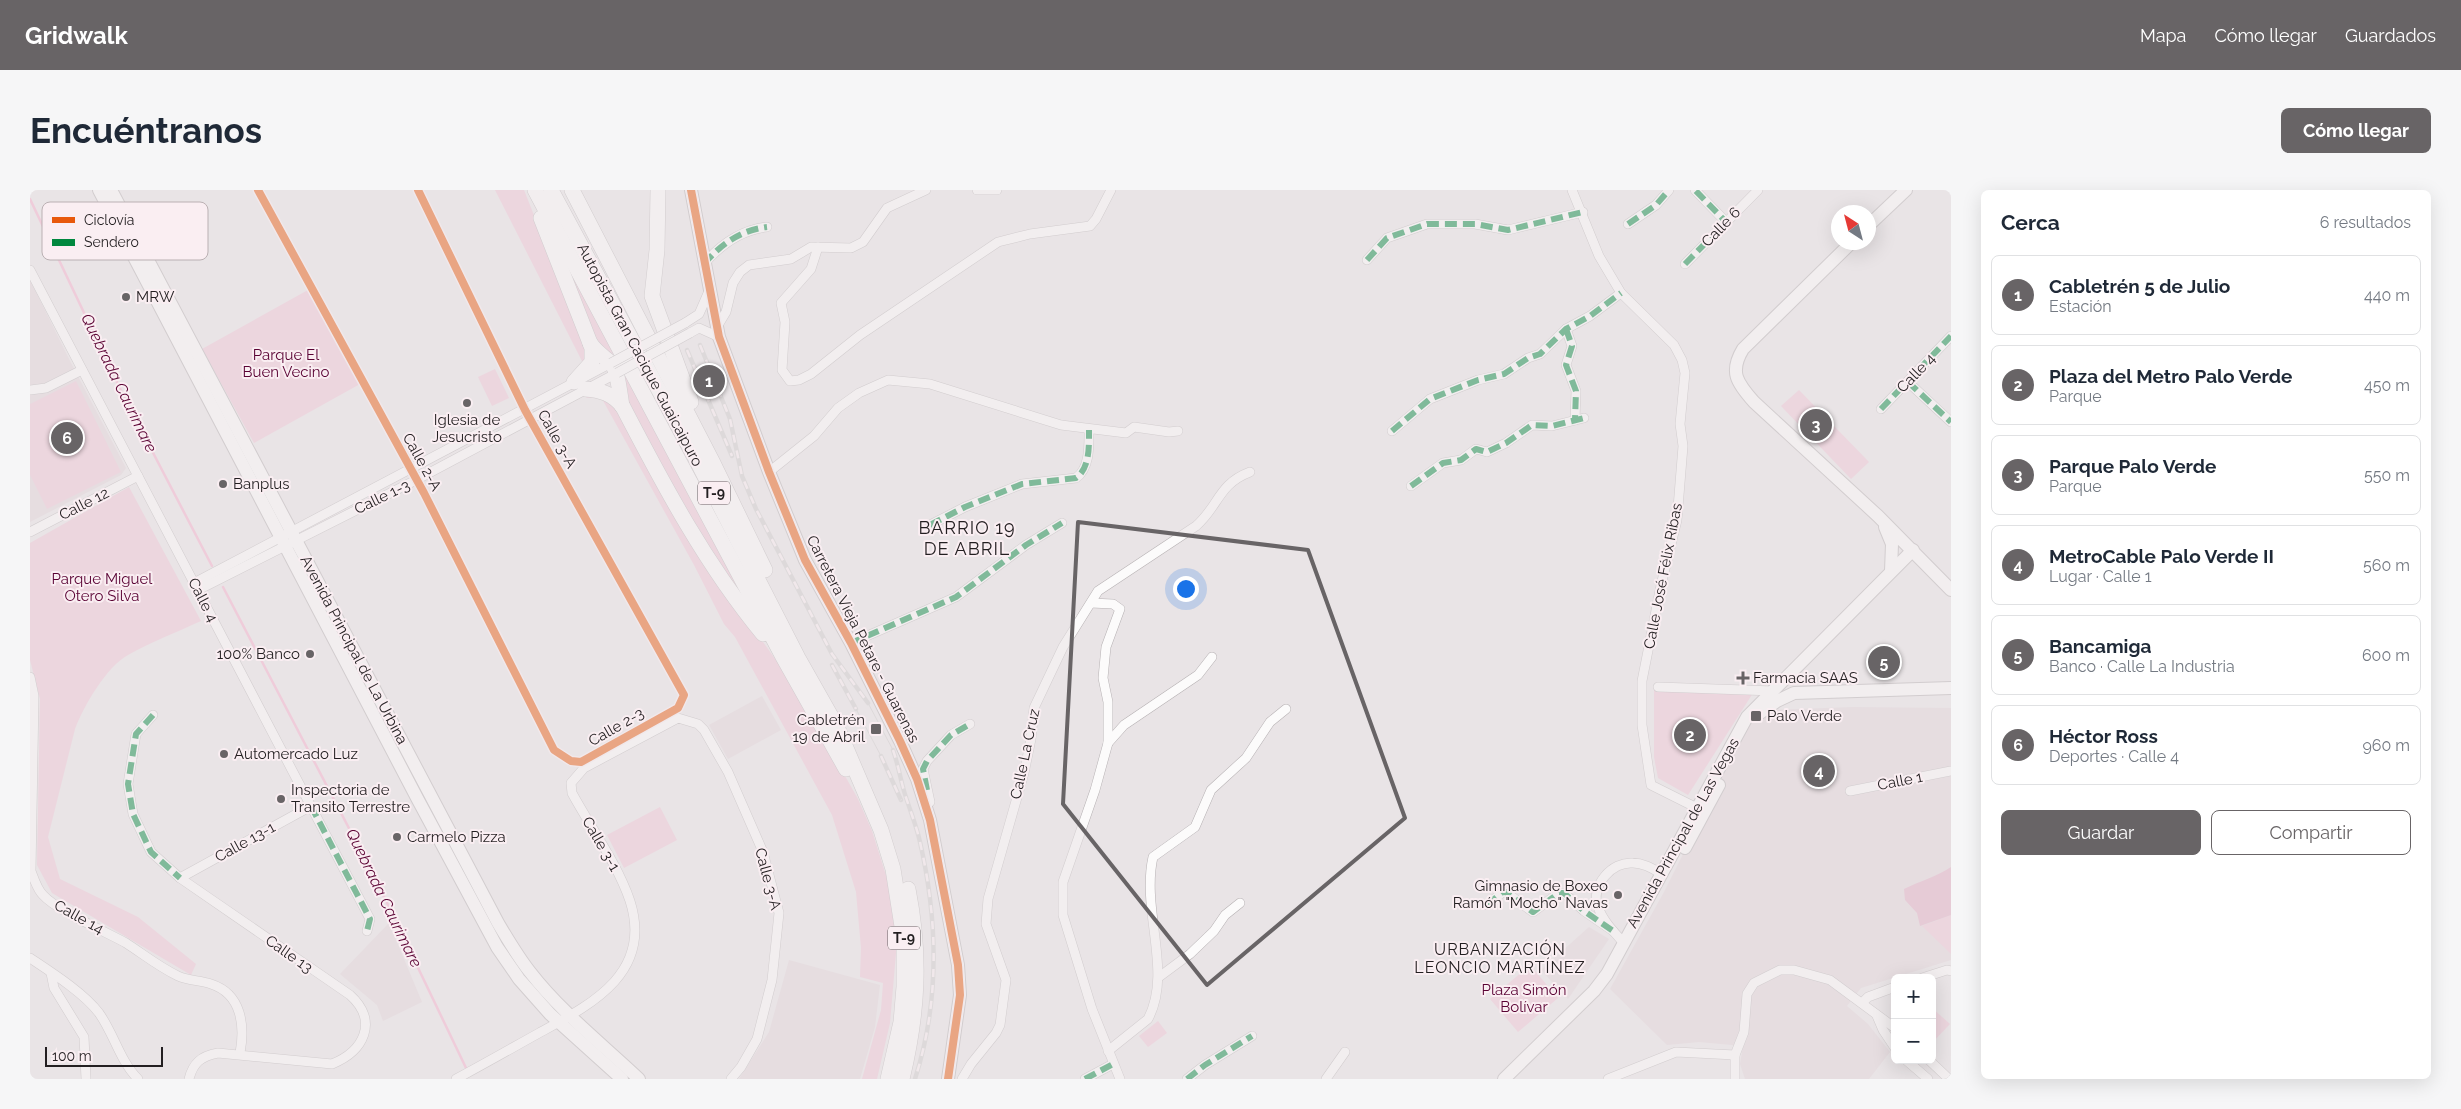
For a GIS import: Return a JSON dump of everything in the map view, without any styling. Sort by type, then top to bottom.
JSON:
[{"type":"highway","points":[[535,190],[782,655],[855,785],[868,800]]},
{"type":"highway","points":[[535,190],[536,202],[542,221],[590,342],[592,362],[580,386],[604,392],[617,400],[623,407]]},
{"type":"highway","name":"Autopista Gran Cacique Guaicaipuro","points":[[551,190],[689,447],[798,658],[837,728],[881,830],[893,868],[904,940],[904,987],[901,1022],[888,1079]]},
{"type":"highway","name":"Autopista Gran Cacique Guaicaipuro","points":[[572,190],[725,487],[782,606],[842,718],[883,807],[904,872],[916,927],[917,965],[914,1021],[902,1079]]},
{"type":"highway","points":[[658,190],[657,250],[652,296],[662,327],[725,487]]},
{"type":"highway","points":[[590,342],[614,368],[623,407],[666,488],[699,544],[737,601],[782,655]]},
{"type":"street","name":"Avenida Principal de La Urbina","points":[[99,190],[106,202]]},
{"type":"street","name":"Avenida Principal de La Urbina","points":[[111,190],[117,202]]},
{"type":"street","name":"Calle 2-A","points":[[258,190],[416,480],[554,750]]},
{"type":"street","name":"Calle 3-A","points":[[418,190],[525,410],[684,695]]},
{"type":"street","name":"Carretera Vieja Petare - Guarenas","points":[[691,190],[718,332],[769,472],[806,560],[851,643],[900,741],[917,779],[928,815],[942,874],[958,965],[959,1004],[948,1079]]},
{"type":"street","points":[[614,368],[699,328],[718,332],[726,312],[733,283],[740,272],[749,265],[791,259],[812,247],[851,248],[857,246],[863,242],[887,208],[926,190]]},
{"type":"street","points":[[977,190],[997,190]]},
{"type":"street","points":[[818,247],[811,269],[781,303],[785,322],[782,370],[790,381],[799,380],[811,374],[860,335],[998,242],[1030,234],[1090,226],[1096,219],[1111,190]]},
{"type":"street","name":"Calle José Félix Ribas","points":[[1572,190],[1583,212],[1599,256],[1621,293],[1674,345],[1682,360],[1685,373],[1680,424],[1684,446],[1677,520],[1661,585],[1642,681],[1642,725],[1651,786],[1700,813]]},
{"type":"street","points":[[1628,224],[1656,205],[1669,190]]},
{"type":"street","points":[[1695,190],[1726,222]]},
{"type":"street","name":"Calle 6","points":[[1685,264],[1758,190]]},
{"type":"street","points":[[1876,218],[1906,190]]},
{"type":"street","points":[[1367,260],[1387,238],[1427,224],[1475,224],[1508,230],[1583,212]]},
{"type":"street","points":[[704,264],[717,250],[734,238],[756,228],[767,226]]},
{"type":"street","points":[[1844,250],[1742,349],[1735,362],[1736,377],[1741,388],[1754,402],[1878,516],[1951,590]]},
{"type":"street","name":"Avenida Principal de La Urbina","points":[[137,260],[498,924],[529,971],[571,1017],[639,1079]]},
{"type":"street","name":"Avenida Principal de La Urbina","points":[[147,260],[497,947],[519,979],[559,1023],[622,1079]]},
{"type":"street","name":"Calle 4","points":[[30,270],[370,918],[367,931]]},
{"type":"street","points":[[614,368],[699,314],[710,291]]},
{"type":"street","points":[[1392,431],[1430,399],[1478,380],[1504,374],[1528,358],[1540,354],[1566,329],[1590,316],[1621,293]]},
{"type":"street","points":[[1411,486],[1443,463],[1462,460],[1476,449],[1486,453],[1506,443],[1532,425],[1552,426],[1579,419],[1576,390],[1566,364],[1572,346],[1566,329]]},
{"type":"street","name":"Calle 4","points":[[1881,409],[1951,336]]},
{"type":"street","name":"Calle 1-3","points":[[196,586],[525,410],[580,386],[614,368]]},
{"type":"street","points":[[30,390],[46,388],[82,370]]},
{"type":"street","points":[[769,472],[814,436],[838,408],[859,393],[888,380],[930,384],[1061,425],[1089,430],[1126,433],[1134,427],[1169,432],[1178,431]]},
{"type":"street","points":[[1908,382],[1951,422]]},
{"type":"street","name":"Calle 1-3","points":[[288,538],[416,480],[530,419],[580,386]]},
{"type":"street","points":[[930,525],[965,507],[1022,484],[1076,478],[1081,474],[1088,458],[1089,430]]},
{"type":"street","name":"Calle La Cruz","points":[[962,1079],[1000,1025],[1006,980],[986,924],[988,899],[1024,773],[1031,739],[1034,708],[1063,647],[1098,591],[1196,526],[1204,519],[1226,486],[1250,472]]},
{"type":"street","name":"Calle 12","points":[[30,532],[138,476]]},
{"type":"street","points":[[1878,516],[1889,532],[1892,544],[1891,571]]},
{"type":"street","points":[[851,643],[956,597],[1012,554],[1062,522]]},
{"type":"street","name":"Avenida Principal de Las Vegas","points":[[1504,1079],[1594,991],[1607,974],[1662,874],[1700,813],[1747,717],[1913,550]]},
{"type":"street","points":[[1091,602],[1118,605],[1120,609],[1106,647],[1103,678],[1108,702],[1108,743],[1095,790],[1063,882],[1063,915],[1092,1009],[1120,1079]]},
{"type":"street","points":[[1108,743],[1124,725],[1198,675],[1212,657]]},
{"type":"street","points":[[1789,674],[1791,680],[1797,686],[1810,692]]},
{"type":"street","name":"Calle 14","points":[[30,677],[34,696],[31,871],[39,889],[53,903],[126,944],[170,972],[191,981],[208,983],[225,990],[239,1008],[242,1019],[243,1029],[240,1054]]},
{"type":"street","points":[[1658,687],[1794,693],[1856,693],[1951,688]]},
{"type":"street","name":"Avenida Principal de Las Vegas","points":[[1514,1079],[1588,1007],[1610,979],[1752,721],[1768,707],[1794,693]]},
{"type":"street","name":"Calle 2-3","points":[[554,750],[571,761],[581,762],[678,708],[684,695]]},
{"type":"street","points":[[1108,1050],[1148,1019],[1152,1012],[1159,977],[1150,906],[1150,872],[1153,858],[1195,827],[1211,790],[1246,758],[1270,722],[1286,709]]},
{"type":"street","name":"Calle 13","points":[[153,715],[136,734],[128,784],[133,814],[151,852],[180,878],[350,995],[357,1001],[365,1017],[364,1034],[360,1043],[343,1059],[332,1064],[218,1052],[200,1058],[193,1066],[190,1079]]},
{"type":"street","name":"Calle 3-1","points":[[559,1023],[571,1017],[606,991],[630,958],[635,931],[633,914],[622,882],[572,794],[571,782],[584,768],[670,720],[678,718],[689,720]]},
{"type":"street","name":"Calle 3-A","points":[[689,720],[698,724],[704,730],[728,772],[763,852],[779,913],[772,980],[757,1039],[741,1067],[731,1079]]},
{"type":"street","points":[[928,815],[930,802],[923,769],[927,761],[951,735],[970,724]]},
{"type":"street","name":"Calle 1","points":[[1850,791],[1951,771]]},
{"type":"street","name":"Calle 13-1","points":[[180,878],[310,806]]},
{"type":"street","points":[[1623,942],[1613,931],[1597,906],[1598,885],[1618,865],[1631,862],[1641,864],[1662,874]]},
{"type":"street","points":[[1486,906],[1504,891],[1533,912],[1559,893],[1564,893],[1584,911],[1613,931]]},
{"type":"street","points":[[1159,977],[1184,959],[1214,931],[1225,915],[1240,903]]},
{"type":"street","points":[[30,958],[92,1004],[116,1042],[126,1067],[138,1079]]},
{"type":"street","points":[[1735,1079],[1736,1055],[1744,1032],[1747,994],[1754,982],[1780,970],[1794,970],[1830,980],[1891,1025]]},
{"type":"street","points":[[1933,974],[1942,971],[1951,972]]},
{"type":"street","points":[[51,973],[54,988],[84,1037],[86,1079]]},
{"type":"street","points":[[1862,1003],[1868,997],[1891,988]]},
{"type":"street","points":[[1877,1015],[1883,1030],[1891,1042]]},
{"type":"street","points":[[460,1077],[559,1023]]},
{"type":"street","points":[[1187,1079],[1205,1065],[1252,1036]]},
{"type":"street","points":[[1326,1079],[1345,1052]]},
{"type":"street","points":[[1608,1079],[1676,1052],[1736,1055]]},
{"type":"street","points":[[1085,1079],[1113,1064]]},
{"type":"street","points":[[1911,1064],[1928,1079]]},
{"type":"street","points":[[1933,1064],[1949,1079]]},
{"type":"highlighted area","points":[[1078,522],[1308,550],[1405,818],[1207,985],[1063,804]]},
{"type":"shaded area","points":[[30,280],[126,468],[121,475],[30,522]]},
{"type":"shaded area","points":[[762,696],[781,730],[728,759],[709,725]]},
{"type":"shaded area","points":[[1853,707],[1951,708],[1951,960],[1906,974],[1891,974],[1891,979],[1861,988],[1847,1006],[1868,1024],[1890,1052],[1869,1079],[1745,1079],[1740,1064],[1743,1046],[1699,1042],[1667,1045],[1610,989],[1664,892],[1747,727],[1755,717],[1770,710]]},
{"type":"shaded area","points":[[1951,867],[1951,915],[1920,926],[1917,913],[1905,900],[1904,889],[1940,874]]},
{"type":"shaded area","points":[[389,923],[422,1002],[383,1021],[377,1005],[340,974]]},
{"type":"shaded area","points":[[1589,927],[1609,939],[1568,999],[1541,970]]},
{"type":"shaded area","points":[[789,960],[880,985],[875,1027],[860,1079],[739,1079],[769,1032]]},
{"type":"green space","points":[[495,190],[524,190],[589,354],[583,363]]},
{"type":"green space","points":[[570,262],[617,351],[609,356],[602,351],[564,266]]},
{"type":"green space","name":"Parque El Buen Vecino","points":[[308,290],[360,384],[254,443],[202,349]]},
{"type":"green space","points":[[495,369],[509,398],[492,406],[478,377]]},
{"type":"green space","points":[[626,375],[755,611],[707,550],[627,405],[623,378]]},
{"type":"green space","points":[[76,381],[121,472],[47,509],[30,475],[30,404]]},
{"type":"green space","points":[[1799,390],[1869,462],[1851,479],[1781,406]]},
{"type":"green space","points":[[588,396],[608,396],[746,618],[795,687],[858,799],[872,831],[889,885],[895,921],[896,953],[890,1023],[877,1079],[862,1079],[881,1010],[883,983],[860,977],[861,948],[856,892],[832,815],[735,637],[724,624],[694,565],[601,397],[586,398]]},
{"type":"green space","name":"Parque Miguel Otero Silva","points":[[129,487],[201,621],[128,655],[120,660],[104,677],[75,729],[48,837],[60,879],[138,917],[196,964],[191,975],[52,893],[37,865],[40,699],[30,660],[30,543]]},
{"type":"green space","points":[[1654,687],[1753,693],[1688,795],[1658,778],[1654,757]]},
{"type":"green space","points":[[660,807],[677,840],[624,868],[607,835]]},
{"type":"green space","points":[[1951,915],[1951,954],[1922,926]]},
{"type":"green space","name":"Plaza Simón Bolívar","points":[[1530,965],[1558,998],[1518,1032],[1490,999]]},
{"type":"green space","points":[[1936,1012],[1950,1024],[1936,1039]]},
{"type":"green space","points":[[1158,1021],[1167,1033],[1148,1047],[1139,1036]]},
{"type":"waterway","name":"Quebrada Caurimare","points":[[30,199],[42,224]]},
{"type":"waterway","name":"Quebrada Caurimare","points":[[59,260],[124,397],[212,566]]},
{"type":"waterway","name":"Quebrada Caurimare","points":[[223,587],[376,880],[467,1070]]},
{"type":"tram line","points":[[868,703],[893,750]]},
{"type":"tram line","points":[[856,709],[881,756]]},
{"type":"railway","points":[[700,345],[730,419],[742,476],[756,509],[832,654],[868,703]]},
{"type":"railway","points":[[687,350],[732,456]]},
{"type":"railway","points":[[832,665],[856,709]]},
{"type":"railway","points":[[893,750],[920,842],[926,872],[933,931],[934,961],[929,1020],[915,1079]]},
{"type":"railway","points":[[881,756],[901,800]]},
{"type":"marked path","points":[[1628,224],[1656,205],[1669,190]]},
{"type":"marked path","points":[[1685,264],[1726,222],[1695,190]]},
{"type":"marked path","points":[[1367,260],[1387,238],[1427,224],[1475,224],[1508,230],[1583,212]]},
{"type":"marked path","points":[[704,264],[717,250],[732,239],[749,231],[767,227]]},
{"type":"marked path","points":[[1392,431],[1430,399],[1478,380],[1504,374],[1528,358],[1540,354],[1566,329],[1590,316],[1621,293]]},
{"type":"marked path","points":[[1566,329],[1572,346],[1566,365],[1576,391],[1575,420]]},
{"type":"marked path","points":[[1881,409],[1951,336]]},
{"type":"marked path","points":[[1908,382],[1951,422]]},
{"type":"marked path","points":[[1411,486],[1443,463],[1461,460],[1476,449],[1487,452],[1506,443],[1532,425],[1552,426],[1584,418]]},
{"type":"marked path","points":[[930,525],[965,507],[1022,484],[1076,478],[1081,474],[1086,463],[1089,450],[1089,430]]},
{"type":"marked path","points":[[851,643],[956,597],[1026,545],[1062,523]]},
{"type":"marked path","points":[[153,715],[136,734],[128,784],[133,814],[151,852],[180,878]]},
{"type":"marked path","points":[[927,790],[923,769],[927,761],[951,735],[970,724]]},
{"type":"marked path","points":[[311,806],[370,919],[367,931]]},
{"type":"marked path","points":[[1487,905],[1504,891],[1533,912],[1559,893],[1564,893],[1584,911],[1613,931]]},
{"type":"marked path","points":[[1187,1079],[1205,1065],[1252,1036]]},
{"type":"marked path","points":[[1085,1079],[1113,1064]]},
{"type":"cycle path","points":[[258,190],[424,493],[554,750],[571,761],[581,762],[678,708],[684,695],[525,410],[418,190]]},
{"type":"cycle path","points":[[691,190],[719,337],[769,472],[805,560],[851,643],[900,741],[917,779],[930,820],[958,965],[960,995],[948,1079]]},
{"type":"place","name":"MRW","points":[[126,297]]},
{"type":"place","name":"Cabletrén 5 de Julio","points":[[709,381]]},
{"type":"place","name":"Iglesia de Jesucristo","points":[[467,403]]},
{"type":"place","name":"Parque Palo Verde","points":[[1816,425]]},
{"type":"place","name":"Héctor Ross","points":[[67,438]]},
{"type":"place","name":"Banplus","points":[[223,484]]},
{"type":"place","name":"100% Banco","points":[[310,654]]},
{"type":"place","name":"Bancamiga","points":[[1884,662]]},
{"type":"place","name":"Farmacia SAAS","points":[[1743,678]]},
{"type":"place","name":"Palo Verde","points":[[1756,716]]},
{"type":"place","name":"Cabletrén 19 de Abril","points":[[876,729]]},
{"type":"place","name":"Plaza del Metro Palo Verde","points":[[1690,735]]},
{"type":"place","name":"Automercado Luz","points":[[224,754]]},
{"type":"place","name":"MetroCable Palo Verde II","points":[[1819,771]]},
{"type":"place","name":"Inspectoria de Transito Terrestre","points":[[281,799]]},
{"type":"place","name":"Carmelo Pizza","points":[[397,837]]},
{"type":"place","name":"Gimnasio de Boxeo Ramón \"Mocho\" Navas","points":[[1618,895]]},
{"type":"district","name":"BARRIO 19 DE ABRIL","points":[[967,537]]},
{"type":"district","name":"URBANIZACIÓN LEONCIO MARTÍNEZ","points":[[1500,958]]}]
